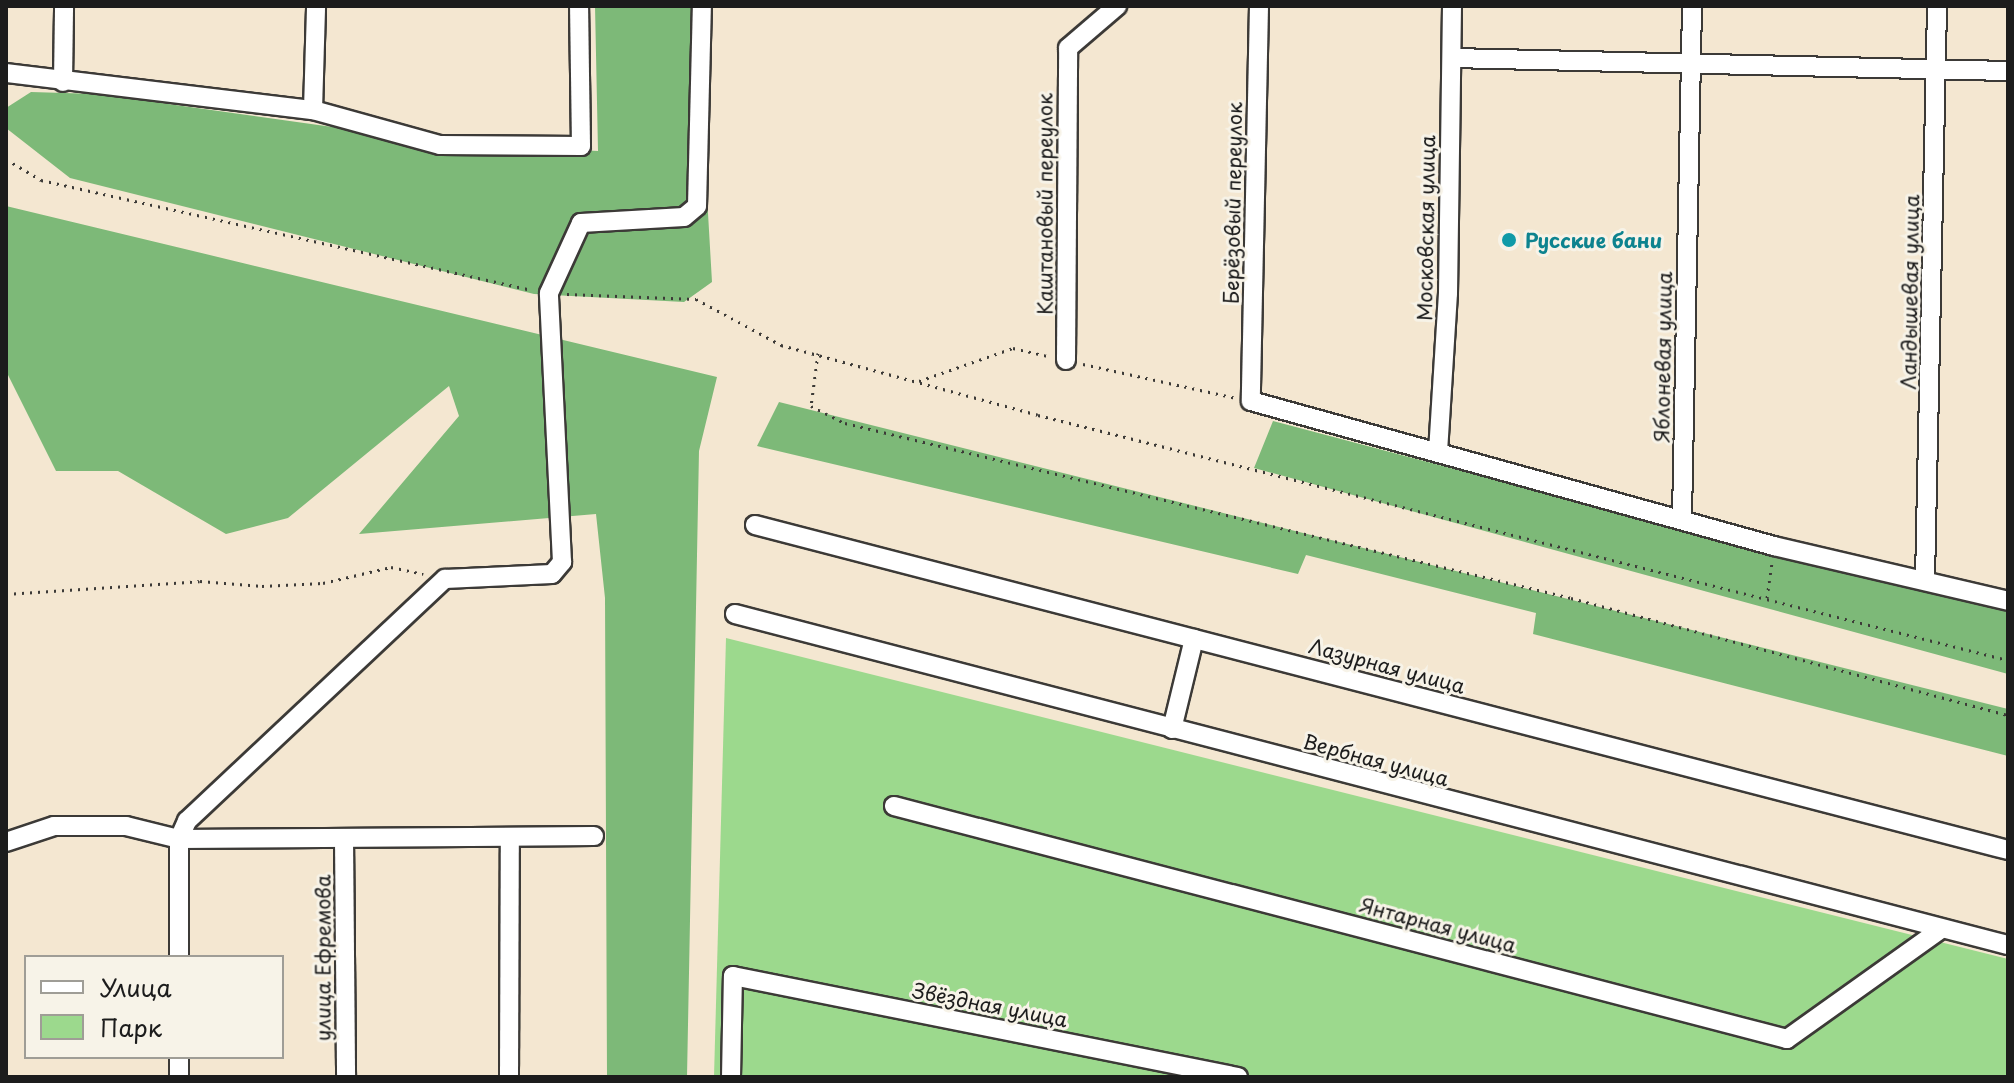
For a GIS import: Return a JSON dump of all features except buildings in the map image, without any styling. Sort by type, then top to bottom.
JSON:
[{"type":"street","points":[[63,82],[64,6]]},
{"type":"street","points":[[313,110],[316,6]]},
{"type":"street","points":[[6,73],[313,110],[440,145],[581,146],[579,6]]},
{"type":"street","points":[[179,955],[179,839],[187,821],[445,579],[552,574],[562,562],[549,293],[581,223],[684,217],[697,206],[702,6]]},
{"type":"street","name":"Каштановый переулок","points":[[1066,360],[1068,48],[1117,6]]},
{"type":"street","name":"Берёзовый переулок","points":[[1251,401],[1259,6]]},
{"type":"street","name":"Московская улица","points":[[1438,452],[1448,293],[1452,6]]},
{"type":"street","name":"Яблоневая улица","points":[[1682,517],[1692,6]]},
{"type":"street","name":"Ландышевая улица","points":[[1925,580],[1937,6]]},
{"type":"street","points":[[1452,58],[2008,71]]},
{"type":"street","points":[[1251,401],[1682,517],[1774,546],[2008,601]]},
{"type":"street","name":"Лазурная улица","points":[[755,525],[2008,850]]},
{"type":"street","name":"Вербная улица","points":[[735,614],[2008,945]]},
{"type":"street","points":[[1172,729],[1194,639]]},
{"type":"street","name":"Янтарная улица","points":[[894,806],[1787,1039],[1941,929]]},
{"type":"street","points":[[6,842],[54,826],[126,826],[179,839],[594,836]]},
{"type":"street","points":[[509,1077],[510,837]]},
{"type":"street","name":"улица Ефремова","points":[[344,838],[346,1077]]},
{"type":"street","name":"Звёздная улица","points":[[731,1077],[733,976],[1238,1077]]},
{"type":"path","points":[[6,159],[41,180],[549,293],[696,299],[781,345],[2008,660]]},
{"type":"path","points":[[919,381],[1013,348],[1251,401]]},
{"type":"path","points":[[818,353],[811,406],[845,423],[1571,598],[2008,715]]},
{"type":"path","points":[[1767,598],[1774,546]]},
{"type":"path","points":[[6,594],[200,581],[323,583],[391,567],[445,579]]},
{"type":"green space","points":[[595,6],[696,6],[712,282],[684,302],[534,294],[70,178],[6,128],[6,108],[31,92],[97,94],[461,145],[598,151]]},
{"type":"green space","points":[[6,206],[717,377],[699,451],[687,1077],[607,1077],[605,598],[596,514],[359,534],[459,416],[449,386],[288,518],[226,534],[118,471],[56,471],[6,371]]},
{"type":"green space","points":[[779,402],[2008,709],[2008,756],[1533,634],[1536,613],[1306,555],[1298,574],[757,446]]},
{"type":"green space","points":[[1273,421],[1613,511],[2008,604],[2008,674],[1254,468]]},
{"type":"green space","points":[[726,638],[2008,959],[2008,1077],[714,1077]]},
{"type":"place","name":"Русские бани","points":[[1509,240]]}]
